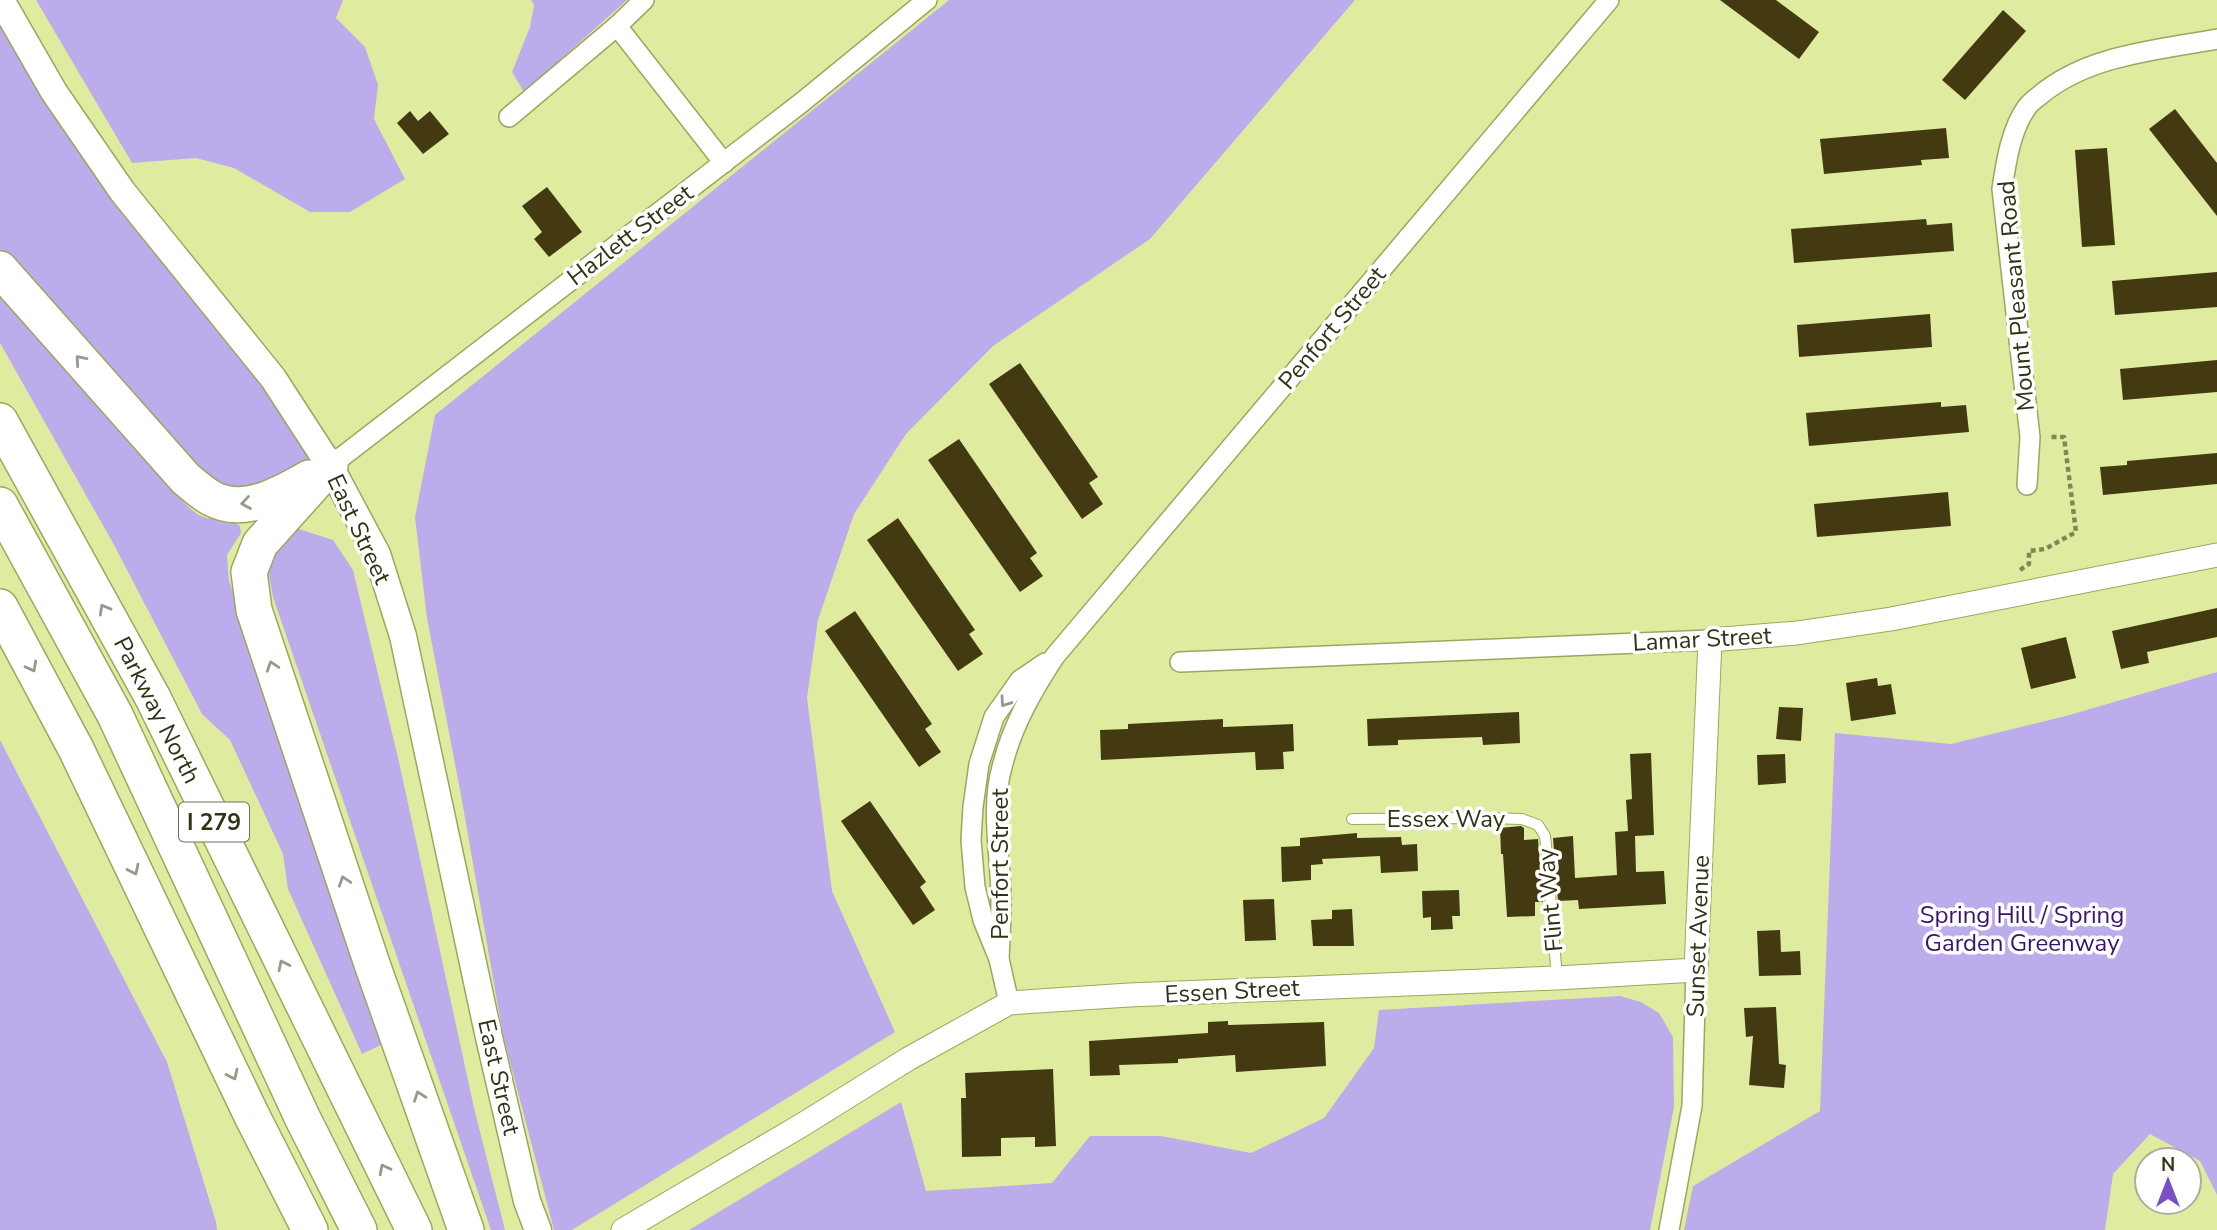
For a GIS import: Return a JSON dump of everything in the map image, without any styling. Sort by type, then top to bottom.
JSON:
[{"type":"highway","points":[[0,270],[185,478],[211,499],[232,505],[273,499],[330,466]]},
{"type":"highway","name":"Parkway North","points":[[0,421],[153,698],[414,1230]]},
{"type":"highway","points":[[330,466],[260,544],[249,572],[254,610],[372,964],[466,1230]]},
{"type":"highway","points":[[0,505],[116,715],[297,1106],[359,1230]]},
{"type":"highway","points":[[0,607],[76,749],[252,1116],[310,1230]]},
{"type":"main road","name":"East Street","points":[[1,0],[54,92],[122,191],[273,378],[330,466],[377,554],[403,636],[488,1033],[527,1200],[538,1230]]},
{"type":"street","points":[[509,117],[617,26],[643,0]]},
{"type":"street","name":"Hazlett Street","points":[[330,466],[801,103],[927,0]]},
{"type":"street","name":"Penfort Street","points":[[999,959],[1001,900],[997,810],[1001,769],[1014,729],[1030,694],[1055,656],[1609,0]]},
{"type":"street","points":[[617,26],[724,163]]},
{"type":"street","name":"Mount Pleasant Road","points":[[2027,485],[2030,437],[2002,189],[2006,161],[2015,132],[2027,106],[2052,85],[2079,70],[2118,58],[2217,39]]},
{"type":"street","name":"Lamar Street","points":[[1180,662],[1710,640],[1797,633],[1891,619],[2217,555]]},
{"type":"street","name":"Sunset Avenue","points":[[1670,1230],[1692,1106],[1710,640]]},
{"type":"street","name":"Penfort Street","points":[[1009,1003],[999,959],[983,920],[975,887],[973,807],[979,764],[994,717],[1020,680],[1055,656]]},
{"type":"street","name":"Essen Street","points":[[623,1230],[908,1059],[1009,1003],[1129,995],[1696,970]]},
{"type":"lane","name":"Essex Way","points":[[1352,820],[1496,819],[1521,820],[1538,825]]},
{"type":"lane","name":"Flint Way","points":[[1538,825],[1545,836],[1557,978]]},
{"type":"path","points":[[2014,573],[2029,564],[2029,551],[2045,549],[2076,532],[2064,437],[2030,437]]},
{"type":"green space","points":[[0,0],[330,466],[232,505],[0,269]]},
{"type":"green space","points":[[36,0],[343,0],[336,18],[365,47],[378,85],[374,119],[405,179],[350,212],[310,212],[234,168],[196,158],[132,163]]},
{"type":"green space","points":[[531,0],[627,0],[524,92],[512,72],[530,27],[534,5]]},
{"type":"green space","points":[[949,0],[1355,0],[1150,239],[993,346],[906,434],[854,514],[818,620],[807,698],[832,891],[895,1032],[572,1230],[554,1230],[503,1035],[427,618],[415,517],[435,415]]},
{"type":"green space","points":[[0,292],[178,497],[201,516],[231,521],[240,526],[241,533],[227,555],[229,581],[383,1044],[362,1054],[288,889],[283,854],[230,740],[202,714],[113,543],[0,343]]},
{"type":"green space","points":[[299,529],[333,540],[353,570],[399,762],[474,1108],[505,1230],[491,1230],[273,597],[267,564],[274,545]]},
{"type":"green space","name":"Spring Hill / Spring Garden Greenway","points":[[2217,672],[2217,1195],[2203,1167],[2203,1146],[2172,1146],[2150,1134],[2139,1146],[2133,1146],[2133,1152],[2113,1174],[2105,1230],[1684,1230],[1693,1186],[1820,1111],[1835,733],[1951,744],[2066,716]]},
{"type":"green space","points":[[0,740],[167,1062],[217,1230],[0,1230]]},
{"type":"green space","points":[[1620,996],[1641,1002],[1659,1013],[1673,1037],[1674,1107],[1650,1230],[689,1230],[901,1102],[926,1191],[1052,1183],[1090,1136],[1161,1136],[1251,1153],[1324,1118],[1374,1048],[1379,1010]]},
{"type":"building","points":[[1720,0],[1776,0],[1819,32],[1799,59]]},
{"type":"building","points":[[2003,10],[2026,31],[1965,100],[1942,80]]},
{"type":"building","points":[[2175,109],[2217,163],[2217,216],[2149,129]]},
{"type":"building","points":[[410,111],[418,121],[430,111],[449,134],[423,154],[397,123]]},
{"type":"building","points":[[1946,128],[1949,158],[1921,160],[1922,165],[1824,174],[1820,139]]},
{"type":"building","points":[[2107,148],[2115,245],[2082,247],[2075,150]]},
{"type":"building","points":[[547,187],[582,232],[549,257],[534,239],[542,232],[522,206]]},
{"type":"building","points":[[1926,219],[1927,225],[1952,223],[1954,251],[1794,263],[1791,229]]},
{"type":"building","points":[[2217,272],[2217,307],[2115,315],[2112,281]]},
{"type":"building","points":[[1930,314],[1932,347],[1799,357],[1797,325]]},
{"type":"building","points":[[2217,360],[2217,392],[2123,400],[2120,369]]},
{"type":"building","points":[[1020,363],[1098,477],[1089,483],[1103,504],[1082,519],[989,384]]},
{"type":"building","points":[[1941,402],[1941,407],[1966,405],[1969,432],[1809,446],[1806,413]]},
{"type":"building","points":[[959,439],[1037,553],[1030,558],[1043,576],[1020,592],[928,460]]},
{"type":"building","points":[[2217,453],[2217,484],[2103,495],[2100,467],[2127,465],[2127,461]]},
{"type":"building","points":[[1948,492],[1951,526],[1817,537],[1814,504]]},
{"type":"building","points":[[898,518],[975,630],[969,634],[983,654],[958,671],[867,540]]},
{"type":"building","points":[[2217,608],[2217,637],[2147,652],[2149,663],[2121,669],[2112,631]]},
{"type":"building","points":[[855,611],[932,724],[925,729],[941,752],[919,767],[825,631]]},
{"type":"building","points":[[2066,637],[2076,678],[2031,689],[2021,648]]},
{"type":"building","points":[[1877,678],[1878,686],[1891,684],[1896,714],[1851,721],[1846,683]]},
{"type":"building","points":[[1779,707],[1803,708],[1801,741],[1776,739]]},
{"type":"building","points":[[1519,712],[1520,743],[1483,745],[1482,737],[1398,740],[1398,745],[1368,746],[1367,719]]},
{"type":"building","points":[[1223,719],[1223,727],[1293,724],[1294,751],[1283,752],[1284,769],[1256,770],[1255,752],[1101,760],[1100,730],[1128,729],[1128,724]]},
{"type":"building","points":[[1651,753],[1654,835],[1635,836],[1636,872],[1664,871],[1666,904],[1579,909],[1578,900],[1558,901],[1553,838],[1573,836],[1575,878],[1617,875],[1615,832],[1628,831],[1626,800],[1632,799],[1630,754]]},
{"type":"building","points":[[1785,754],[1786,783],[1758,785],[1757,755]]},
{"type":"building","points":[[870,801],[926,882],[920,887],[935,910],[913,925],[841,821]]},
{"type":"building","points":[[1500,828],[1524,828],[1524,840],[1538,839],[1543,902],[1535,902],[1535,916],[1507,917]]},
{"type":"building","points":[[1357,833],[1357,838],[1401,837],[1402,845],[1417,844],[1418,871],[1381,873],[1380,856],[1322,859],[1323,864],[1311,865],[1311,880],[1282,882],[1281,847],[1300,846],[1300,838]]},
{"type":"building","points":[[1459,890],[1460,916],[1452,916],[1453,929],[1431,930],[1431,917],[1423,918],[1422,891]]},
{"type":"building","points":[[1274,899],[1276,940],[1245,941],[1243,900]]},
{"type":"building","points":[[1352,909],[1354,946],[1313,946],[1311,920],[1332,919],[1332,910]]},
{"type":"building","points":[[1780,930],[1781,952],[1800,951],[1801,975],[1759,976],[1757,931]]},
{"type":"building","points":[[1776,1007],[1779,1064],[1786,1065],[1784,1088],[1749,1085],[1753,1036],[1746,1037],[1744,1008]]},
{"type":"building","points":[[1228,1021],[1228,1025],[1324,1022],[1326,1066],[1236,1072],[1235,1055],[1178,1059],[1178,1063],[1119,1065],[1120,1075],[1090,1076],[1089,1041],[1208,1033],[1208,1022]]},
{"type":"building","points":[[1053,1069],[1056,1146],[1035,1147],[1035,1137],[1001,1138],[1001,1156],[962,1157],[961,1098],[966,1098],[965,1073]]}]
